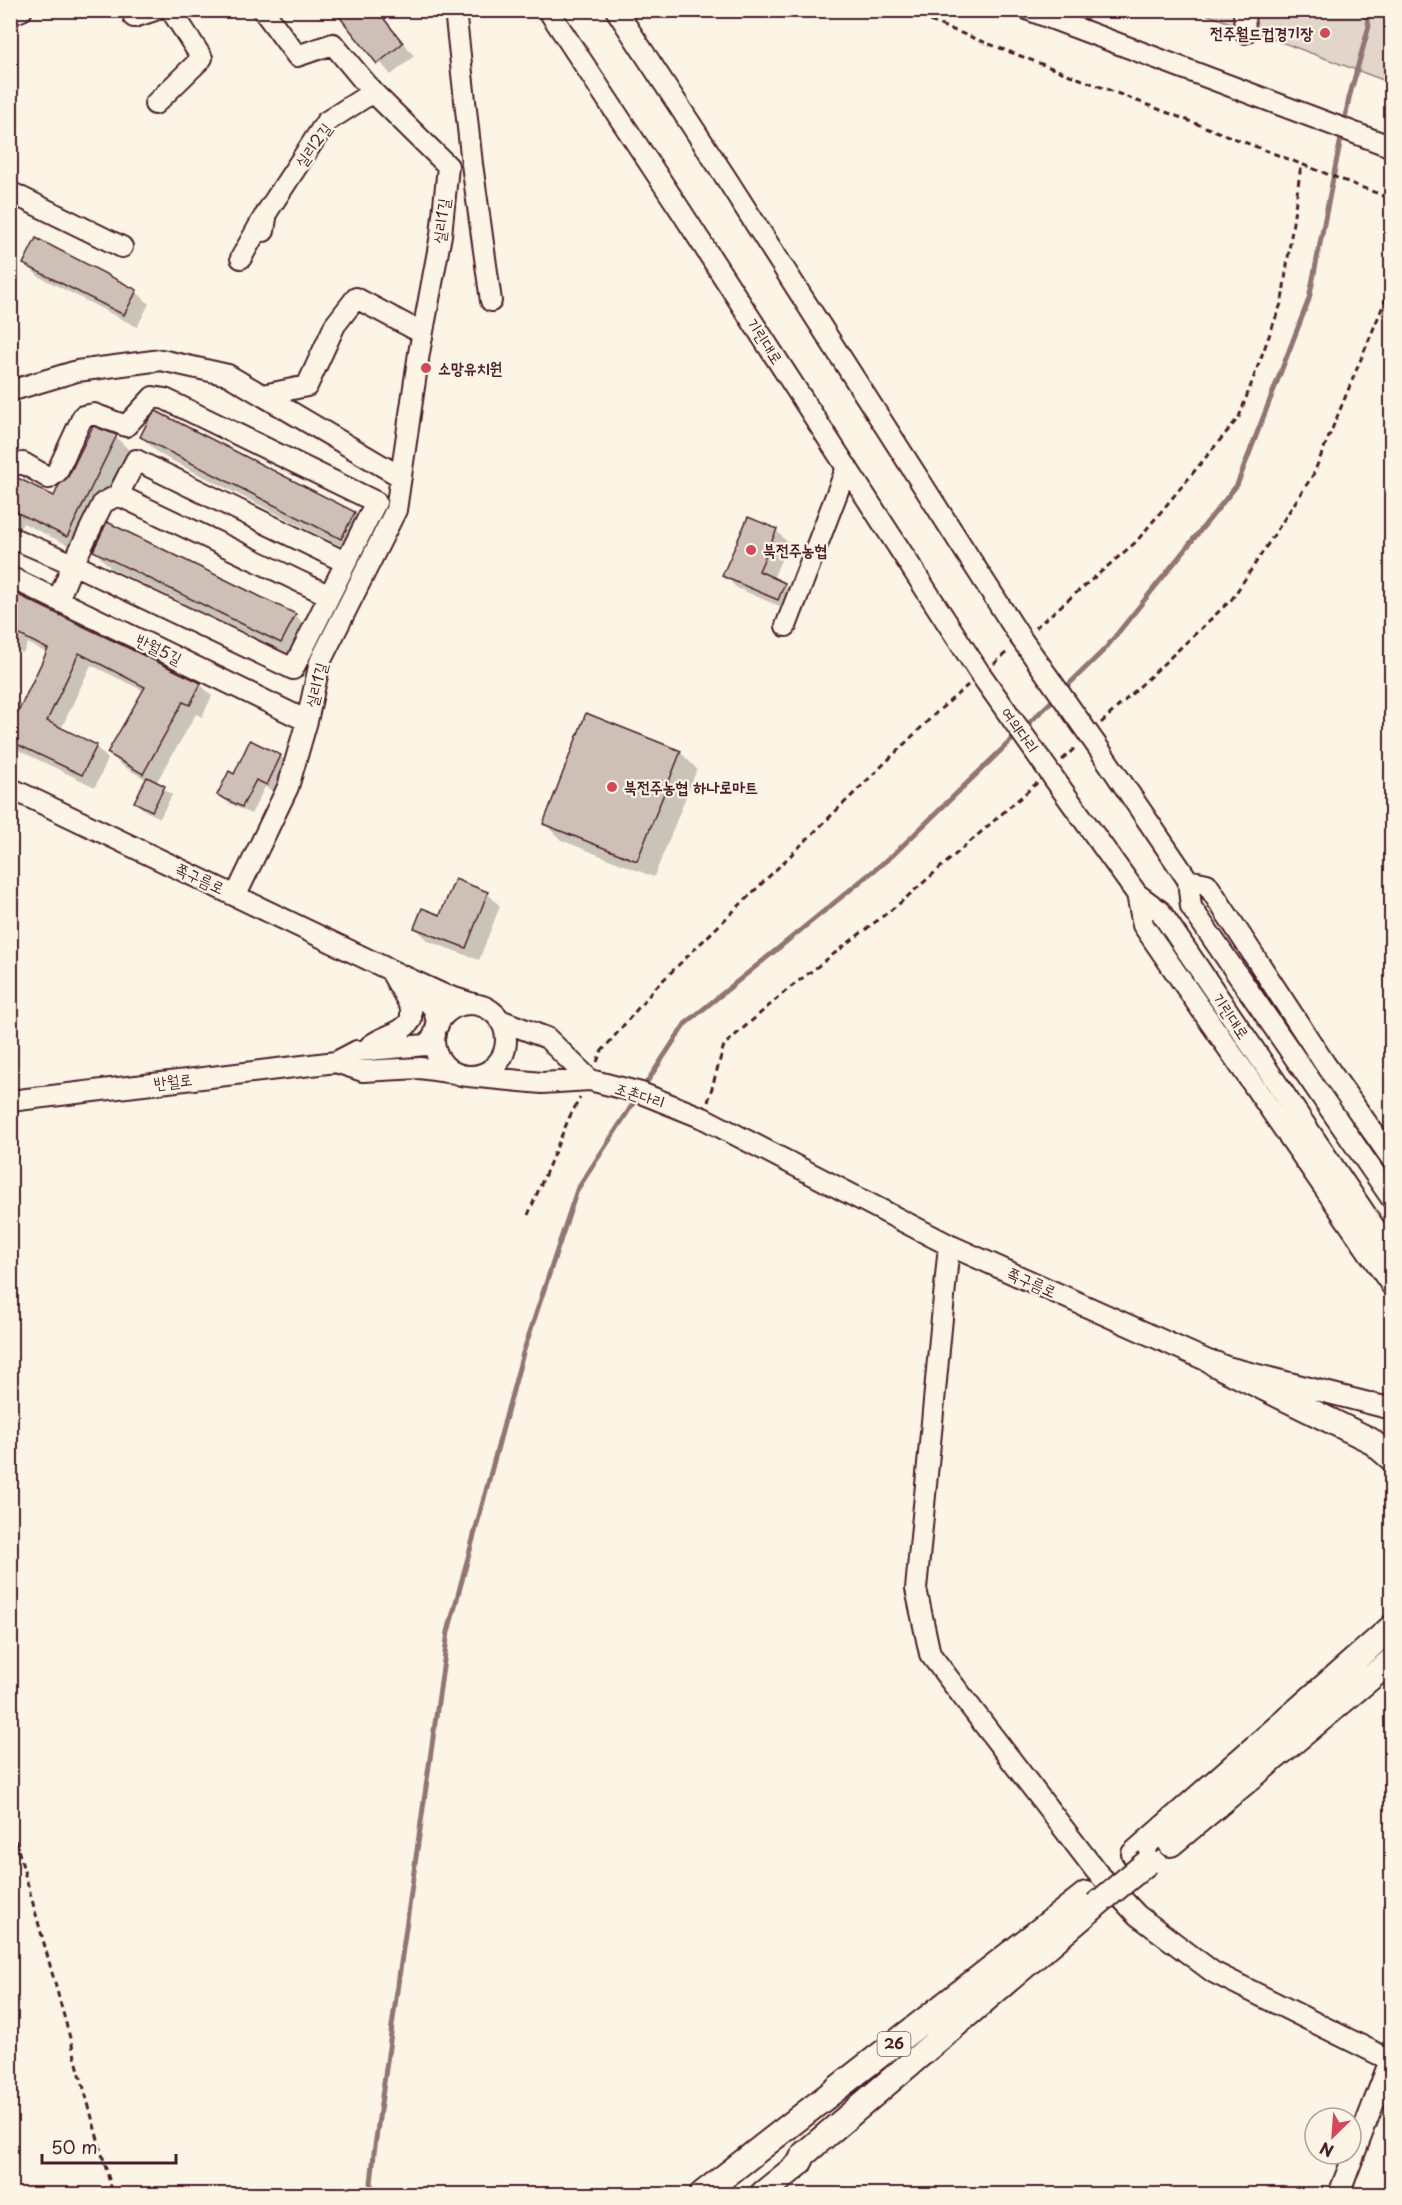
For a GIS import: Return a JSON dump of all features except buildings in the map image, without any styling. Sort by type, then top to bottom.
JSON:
[{"type":"main road","points":[[1215,1364],[1370,1440],[1392,1459]]},
{"type":"main road","name":"26","points":[[1141,1858],[1392,1627]]},
{"type":"main road","name":"26","points":[[702,2194],[1091,1899],[1392,1660]]},
{"type":"main road","name":"26","points":[[743,2194],[794,2153],[804,2154],[1091,1899]]},
{"type":"main road","points":[[762,2194],[799,2164],[804,2154]]},
{"type":"street","points":[[10,15],[22,10]]},
{"type":"street","points":[[134,17],[155,10]]},
{"type":"street","points":[[155,104],[202,58],[171,10]]},
{"type":"street","points":[[263,10],[297,56],[333,44],[373,92],[448,166],[472,164]]},
{"type":"street","name":"실리1길","points":[[455,10],[472,164],[491,301]]},
{"type":"street","name":"기린대로","points":[[548,10],[980,674]]},
{"type":"street","points":[[616,10],[1021,638]]},
{"type":"street","points":[[1029,10],[1392,147]]},
{"type":"street","points":[[1244,10],[1245,33]]},
{"type":"street","name":"실리2길","points":[[241,258],[267,212],[326,122],[373,92]]},
{"type":"street","name":"실리1길","points":[[236,895],[288,787],[307,721],[320,662],[396,510],[422,333],[441,235],[448,166]]},
{"type":"street","points":[[10,192],[122,247]]},
{"type":"street","name":"실리2길","points":[[264,231],[267,212]]},
{"type":"street","points":[[263,395],[307,386],[335,325],[356,298],[422,333]]},
{"type":"street","points":[[10,391],[77,371],[161,360],[228,375],[401,477]]},
{"type":"street","points":[[10,465],[23,463],[49,478],[57,472],[84,416],[94,414],[126,426],[153,397],[165,399],[375,502],[294,669],[73,564],[10,537]]},
{"type":"street","points":[[58,600],[103,503],[118,495],[136,460],[345,562]]},
{"type":"street","points":[[786,626],[847,467]]},
{"type":"street","points":[[118,495],[328,596]]},
{"type":"street","name":"반월5길","points":[[10,577],[307,721]]},
{"type":"street","name":"기린대로","points":[[1021,638],[1188,880],[1191,907],[1392,1199]]},
{"type":"street","name":"여의다리","points":[[980,674],[1060,787]]},
{"type":"street","name":"기린대로","points":[[1060,787],[1137,894],[1160,911],[1392,1253]]},
{"type":"street","name":"쪽구름로","points":[[10,788],[390,970]]},
{"type":"street","points":[[1188,880],[1208,884],[1325,1064],[1392,1159]]},
{"type":"street","points":[[1137,894],[1143,925],[1392,1286]]},
{"type":"street","points":[[390,970],[442,994],[493,1012],[500,1020],[507,1040],[505,1052],[499,1062],[490,1071],[480,1076],[462,1075],[446,1067],[435,1047],[436,1030],[433,1006],[390,970]]},
{"type":"street","points":[[366,1050],[376,1041],[402,1030],[411,1020],[411,1007],[390,970]]},
{"type":"street","points":[[336,1062],[357,1051],[426,1045],[444,1016],[452,1009],[473,1004]]},
{"type":"street","points":[[500,1020],[547,1038],[590,1080]]},
{"type":"street","points":[[336,1062],[363,1071],[420,1068],[462,1075],[542,1083],[590,1080]]},
{"type":"street","name":"반월로","points":[[10,1101],[336,1062]]},
{"type":"street","name":"조촌다리","points":[[590,1080],[641,1093],[690,1112]]},
{"type":"street","name":"쪽구름로","points":[[690,1112],[949,1245],[1215,1364],[1384,1407],[1392,1405]]},
{"type":"street","points":[[949,1245],[916,1589],[930,1654],[1096,1871],[1137,1915],[1213,1972],[1391,2059],[1339,2194]]},
{"type":"path","points":[[901,10],[1392,199]]},
{"type":"path","points":[[528,1215],[569,1118],[590,1080],[601,1052],[656,987],[927,722],[1021,638],[1136,542],[1239,417],[1282,301],[1300,165]]},
{"type":"path","points":[[10,1820],[113,2194]]},
{"type":"shaded area","name":"전주월드컵경기장","points":[[1198,11],[1391,11],[1391,83]]},
{"type":"waterway","points":[[1063,690],[1105,649],[1237,485],[1309,299],[1349,98],[1369,26],[1365,10]]},
{"type":"waterway","points":[[643,1088],[685,1024],[893,855],[1057,696]]},
{"type":"waterway","points":[[370,2194],[448,1632],[523,1353],[577,1190],[638,1096]]},
{"type":"place","name":"전주월드컵경기장","points":[[1325,33]]},
{"type":"place","name":"소망유치원","points":[[426,368]]},
{"type":"place","name":"북전주농협","points":[[751,550]]},
{"type":"place","name":"북전주농협 하나로마트","points":[[612,787]]}]
